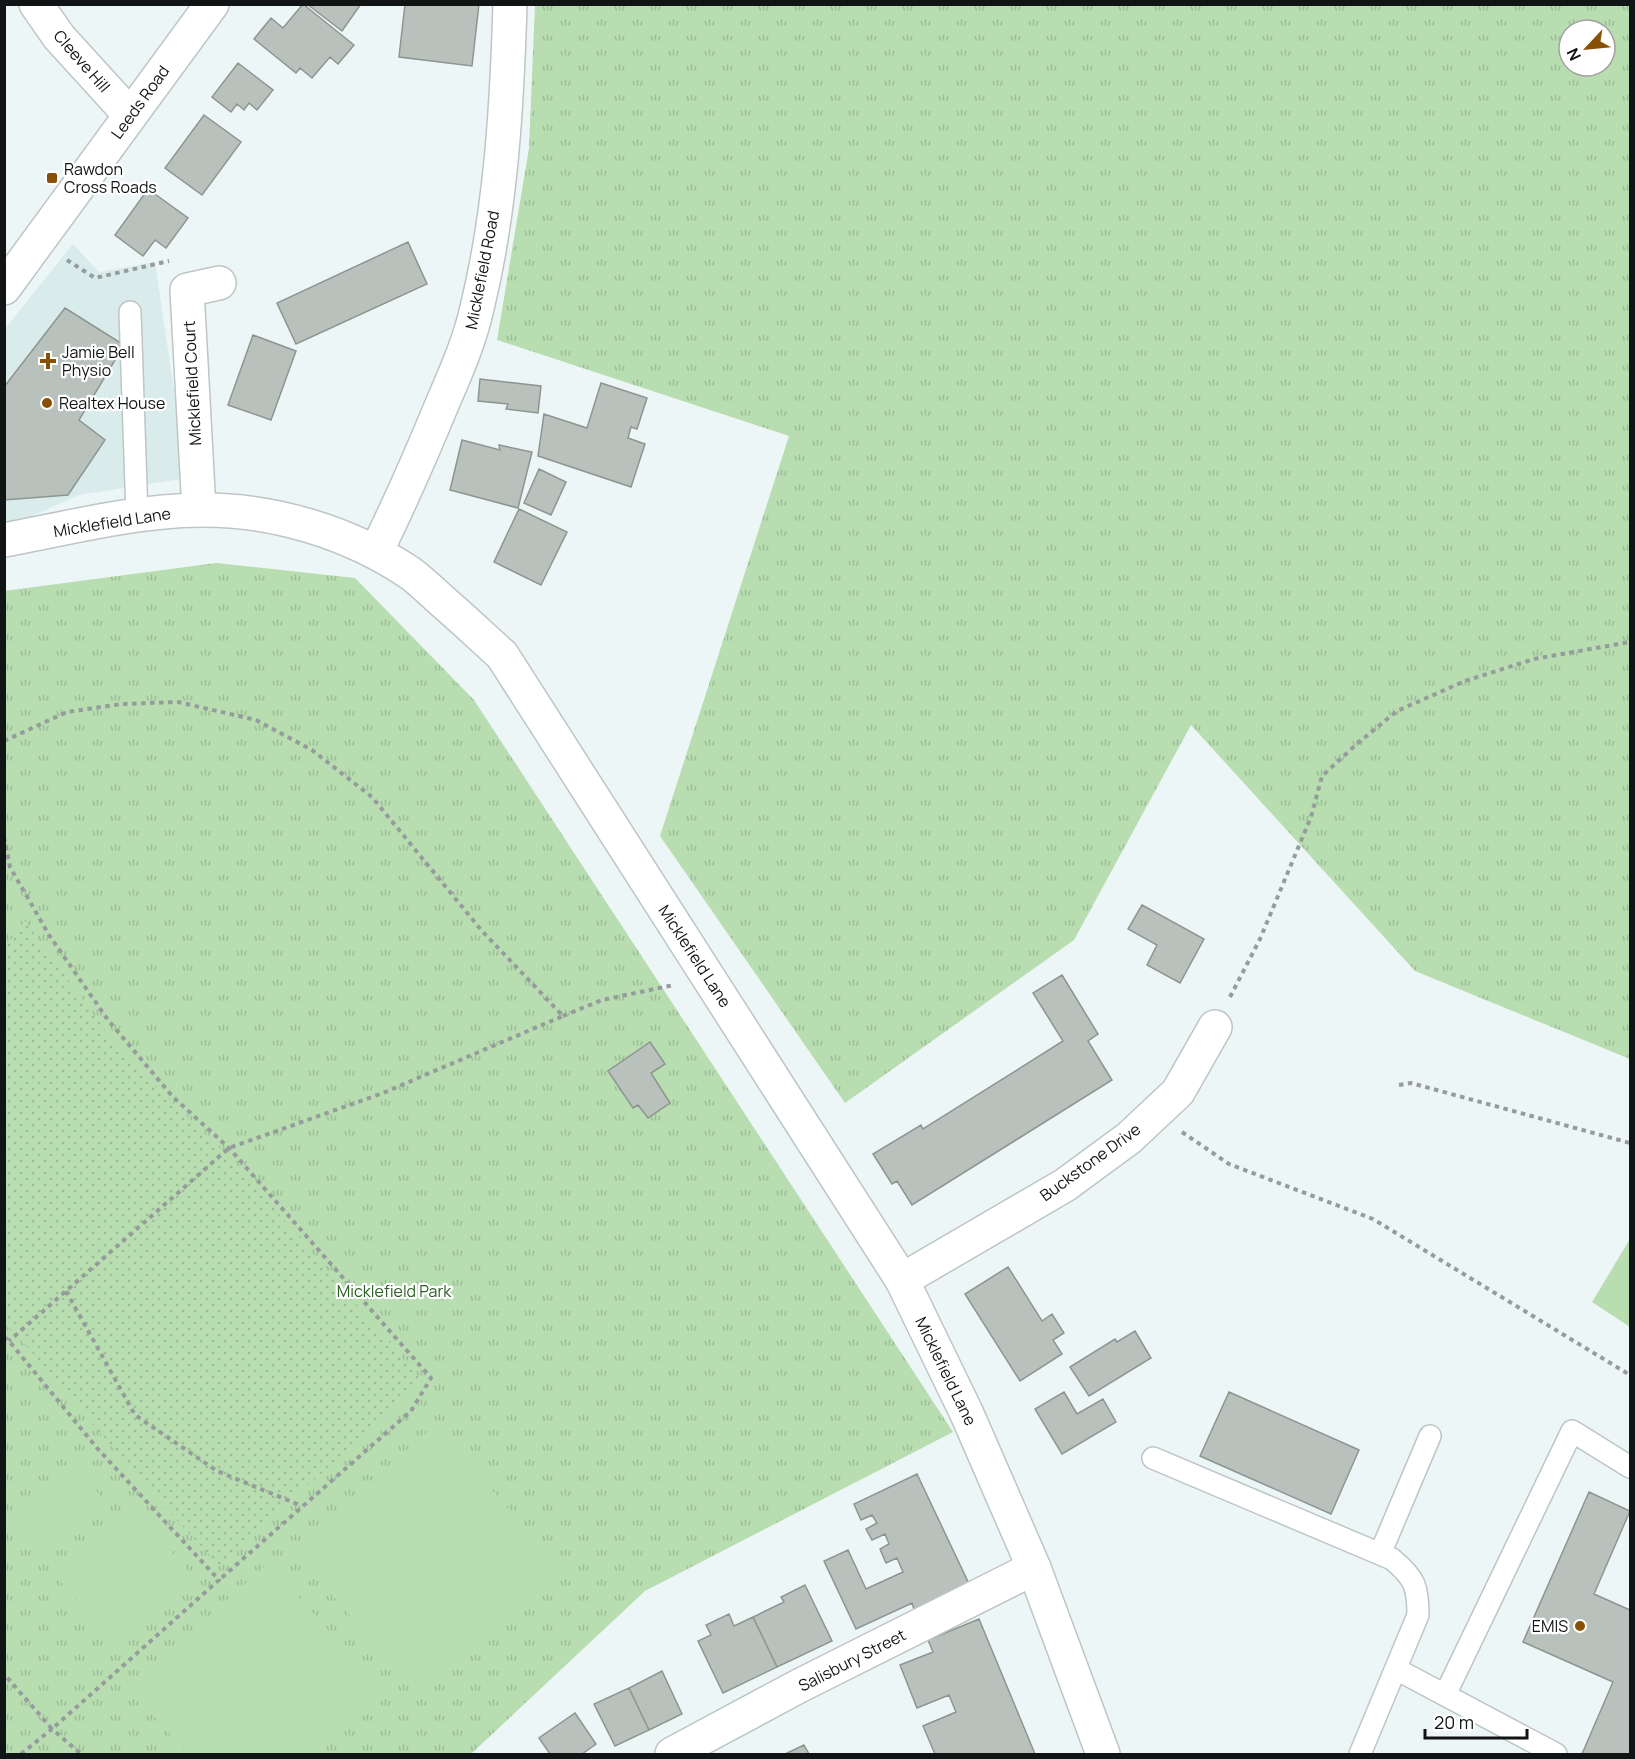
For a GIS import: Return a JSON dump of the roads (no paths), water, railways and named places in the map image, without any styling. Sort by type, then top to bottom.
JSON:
[{"type":"main road","name":"Cleeve Hill","points":[[36,4],[60,37],[130,115]]},
{"type":"main road","name":"Leeds Road","points":[[4,288],[212,4]]},
{"type":"main road","name":"Micklefield Road","points":[[376,552],[438,415],[460,361],[477,309],[493,225],[502,150],[510,4]]},
{"type":"main road","name":"Micklefield Court","points":[[199,510],[187,290],[219,283]]},
{"type":"main road","name":"Micklefield Lane","points":[[4,540],[137,515],[199,510],[244,513],[289,520],[333,534],[376,552],[412,574],[502,655],[902,1280],[967,1414],[1034,1568],[1103,1755]]},
{"type":"main road","name":"Buckstone Drive","points":[[902,1280],[1065,1185],[1129,1138],[1178,1092],[1215,1027]]},
{"type":"main road","name":"Salisbury Street","points":[[672,1755],[799,1686],[1034,1568]]},
{"type":"lane","points":[[130,312],[137,515]]},
{"type":"lane","points":[[1445,1695],[1572,1431],[1630,1467]]},
{"type":"lane","points":[[1380,1554],[1430,1436]]},
{"type":"lane","points":[[1153,1458],[1392,1559],[1408,1572],[1418,1593],[1418,1616],[1360,1755]]},
{"type":"lane","points":[[1396,1669],[1556,1755]]},
{"type":"place","name":"Rawdon Cross Roads","points":[[52,178]]},
{"type":"place","name":"Jamie Bell Physio","points":[[48,361]]},
{"type":"place","name":"Realtex House","points":[[47,403]]},
{"type":"place","name":"EMIS","points":[[1580,1626]]},
{"type":"park label","name":"Micklefield Park","points":[[394,1291]]}]
